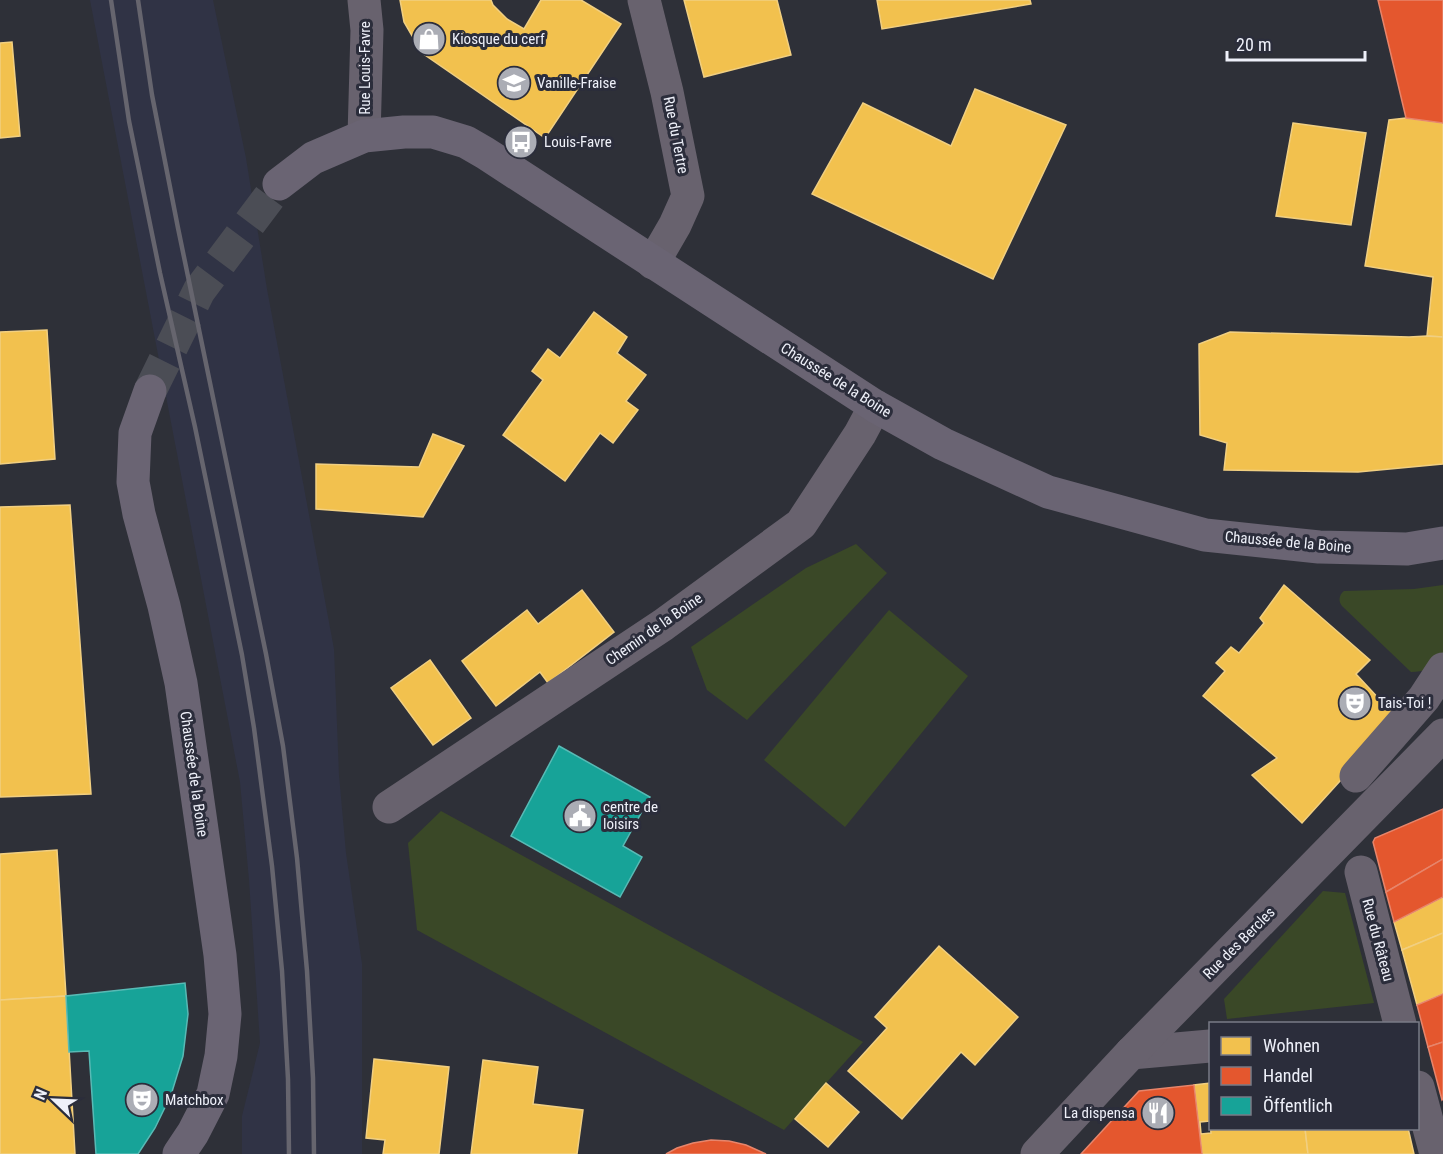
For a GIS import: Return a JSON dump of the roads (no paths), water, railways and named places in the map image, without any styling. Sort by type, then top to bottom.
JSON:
[{"type":"main road","name":"Chaussée de la Boine","points":[[279,184],[313,158],[364,136],[433,132],[466,142],[875,406],[943,444],[1048,492],[1205,535],[1319,547],[1407,549],[1443,543]]},
{"type":"main road","name":"Chaussée de la Boine","points":[[150,391],[135,433],[133,482],[181,683],[220,955],[225,1014],[221,1056],[213,1094],[193,1133],[179,1154]]},
{"type":"street","name":"Rue Louis-Favre","points":[[364,0],[367,30],[364,136]]},
{"type":"street","name":"Rue du Tertre","points":[[644,0],[667,92],[688,196],[675,225],[653,263]]},
{"type":"street","name":"Chemin de la Boine","points":[[389,807],[663,625],[801,524],[860,434],[875,406]]},
{"type":"street","points":[[1356,776],[1424,698],[1443,669]]},
{"type":"street","name":"Rue des Bercles","points":[[1037,1154],[1131,1053],[1443,737]]},
{"type":"street","name":"Rue du Râteau","points":[[1356,865],[1400,1022]]},
{"type":"street","points":[[1131,1053],[1209,1046]]},
{"type":"street","points":[[1419,1091],[1436,1154]]},
{"type":"tunnel","points":[[150,391],[199,291],[279,184]]},
{"type":"railway","points":[[111,0],[129,121],[242,655],[254,728],[272,866],[282,971],[288,1079],[289,1154]]},
{"type":"railway","points":[[138,0],[152,95],[283,746],[297,858],[307,971],[313,1078],[314,1154]]},
{"type":"place","name":"Kiosque du cerf","points":[[429,39]]},
{"type":"place","name":"Vanille-Fraise","points":[[514,83]]},
{"type":"place","name":"Louis-Favre","points":[[521,142]]},
{"type":"place","name":"Tais-Toi !","points":[[1355,703]]},
{"type":"place","name":"centre de loisirs","points":[[580,816]]},
{"type":"place","name":"Matchbox","points":[[142,1100]]},
{"type":"place","name":"La dispensa","points":[[1158,1113]]}]
